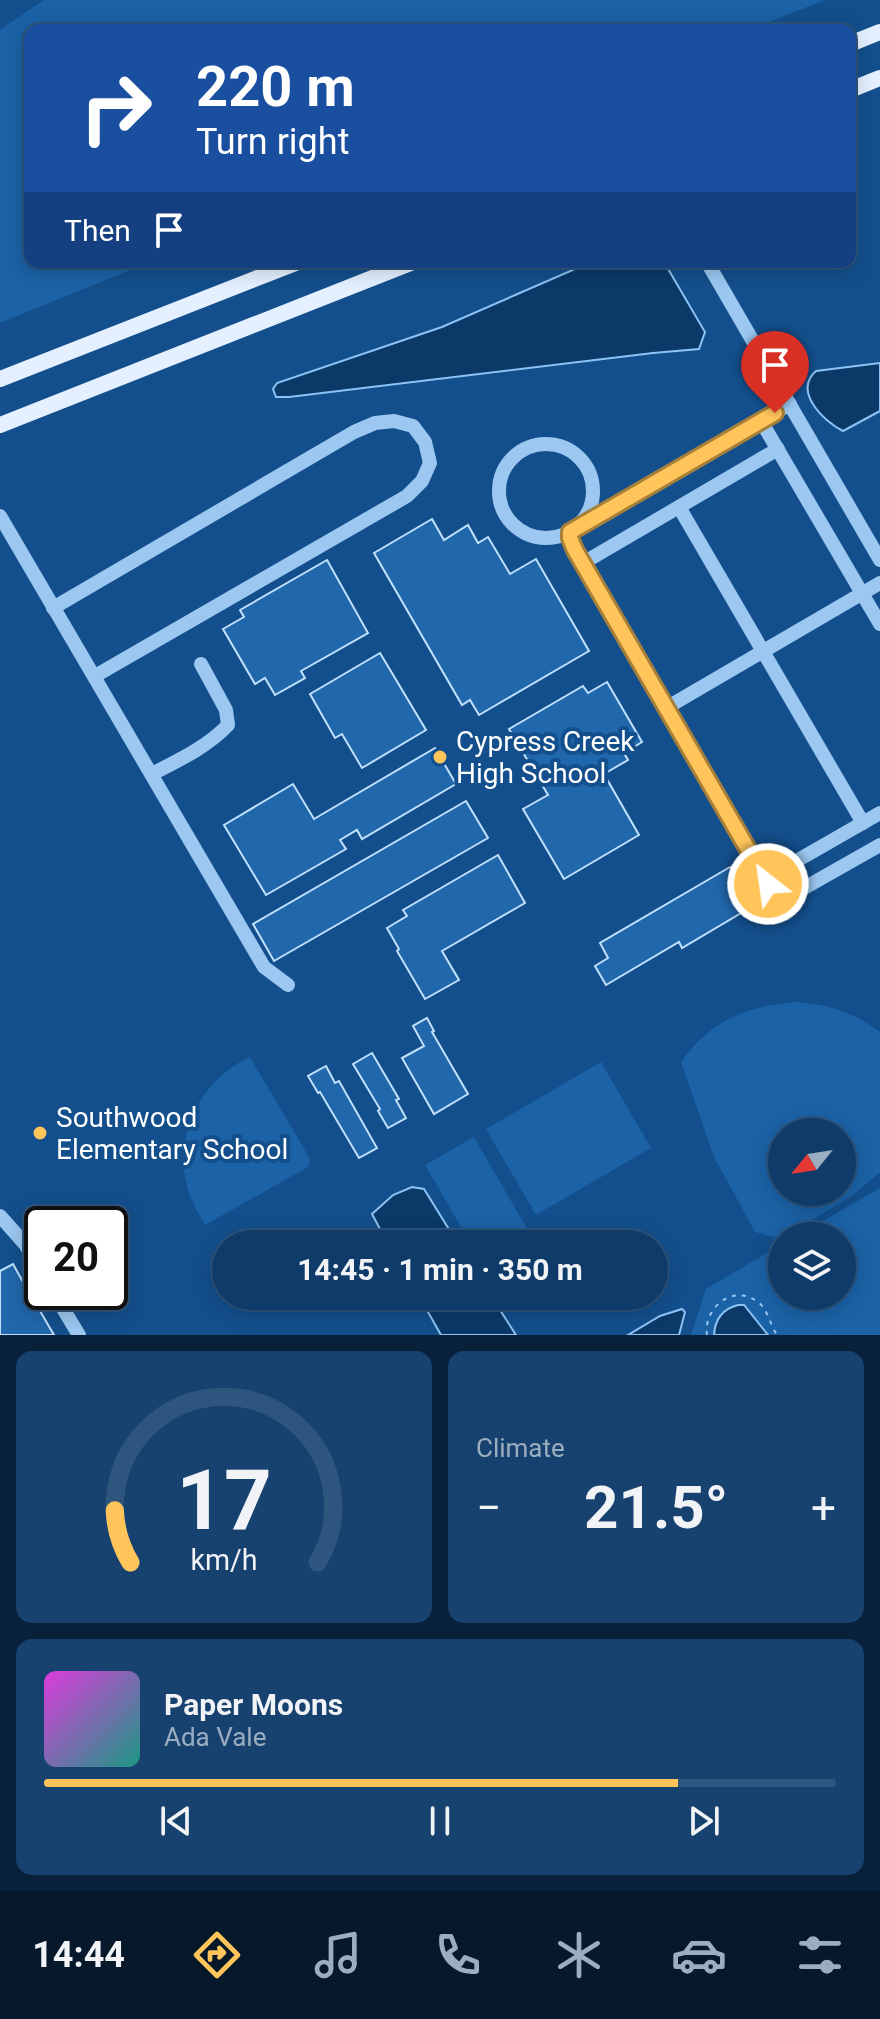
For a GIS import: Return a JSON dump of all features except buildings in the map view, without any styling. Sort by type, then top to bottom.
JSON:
[{"type":"main road","points":[[856,42],[880,32]]},
{"type":"main road","points":[[856,88],[880,78]]},
{"type":"main road","points":[[0,379],[283,268]]},
{"type":"main road","points":[[0,425],[398,268]]},
{"type":"lane","points":[[711,268],[880,560]]},
{"type":"lane","points":[[570,532],[581,524],[593,499],[593,483],[587,468],[577,456],[563,447],[548,444],[532,446],[518,453],[506,465],[500,479],[502,509],[518,530],[544,539],[558,538],[570,532],[790,404]]},
{"type":"lane","points":[[53,608],[354,432],[375,423],[394,421],[413,426],[425,442],[430,463],[422,481],[407,496],[95,676]]},
{"type":"lane","points":[[761,421],[880,624]]},
{"type":"lane","points":[[583,563],[778,449]]},
{"type":"lane","points":[[679,507],[863,823]]},
{"type":"lane","points":[[0,516],[264,967],[288,985]]},
{"type":"lane","points":[[570,532],[572,543],[583,563],[773,891],[784,897],[790,896],[880,845]]},
{"type":"lane","points":[[666,708],[880,583]]},
{"type":"lane","points":[[152,774],[203,746],[228,725],[226,710],[201,664]]},
{"type":"lane","points":[[765,879],[880,813]]},
{"type":"lane","points":[[0,1216],[24,1243]]},
{"type":"lane","points":[[0,1239],[14,1231]]},
{"type":"lane","points":[[64,1310],[79,1335]]},
{"type":"path","points":[[707,1335],[706,1326],[714,1307],[724,1299],[739,1295],[758,1302],[777,1335]]},
{"type":"shaded area","points":[[44,0],[825,0],[764,24],[24,24],[24,268],[135,268],[0,323],[0,30]]},
{"type":"shaded area","points":[[577,268],[668,268],[705,332],[699,349],[276,397],[273,389],[277,383],[442,327]]},
{"type":"shaded area","points":[[880,363],[880,411],[843,431],[813,405],[808,387],[816,371]]},
{"type":"shaded area","points":[[795,1002],[829,1007],[850,1014],[880,1032],[880,1172],[856,1193],[856,1118],[768,1118],[768,1206],[835,1206],[808,1222],[768,1222],[768,1236],[755,1232],[714,1157],[681,1062],[717,1026],[761,1007]]},
{"type":"shaded area","points":[[250,1057],[310,1159],[308,1167],[205,1225],[187,1186],[184,1147],[188,1128],[195,1110],[218,1079]]},
{"type":"shaded area","points":[[601,1062],[651,1148],[536,1215],[486,1129]]},
{"type":"shaded area","points":[[474,1137],[528,1230],[463,1230],[425,1165]]},
{"type":"shaded area","points":[[412,1187],[424,1189],[449,1230],[381,1230],[372,1214],[393,1195]]},
{"type":"shaded area","points":[[880,1188],[880,1335],[691,1335],[706,1289],[768,1252],[768,1310],[856,1310],[856,1222],[821,1222],[849,1206],[856,1206],[856,1202]]},
{"type":"shaded area","points":[[738,1305],[744,1305],[768,1335],[714,1335],[720,1316]]},
{"type":"shaded area","points":[[682,1309],[685,1312],[679,1335],[628,1335],[660,1316]]},
{"type":"shaded area","points":[[427,1310],[500,1310],[516,1335],[441,1335]]},
{"type":"place","name":"Cypress Creek High School","points":[[440,757]]},
{"type":"place","name":"Southwood Elementary School","points":[[40,1133]]},
{"type":"route","points":[[768,884],[575,550],[570,532],[775,413]]}]
